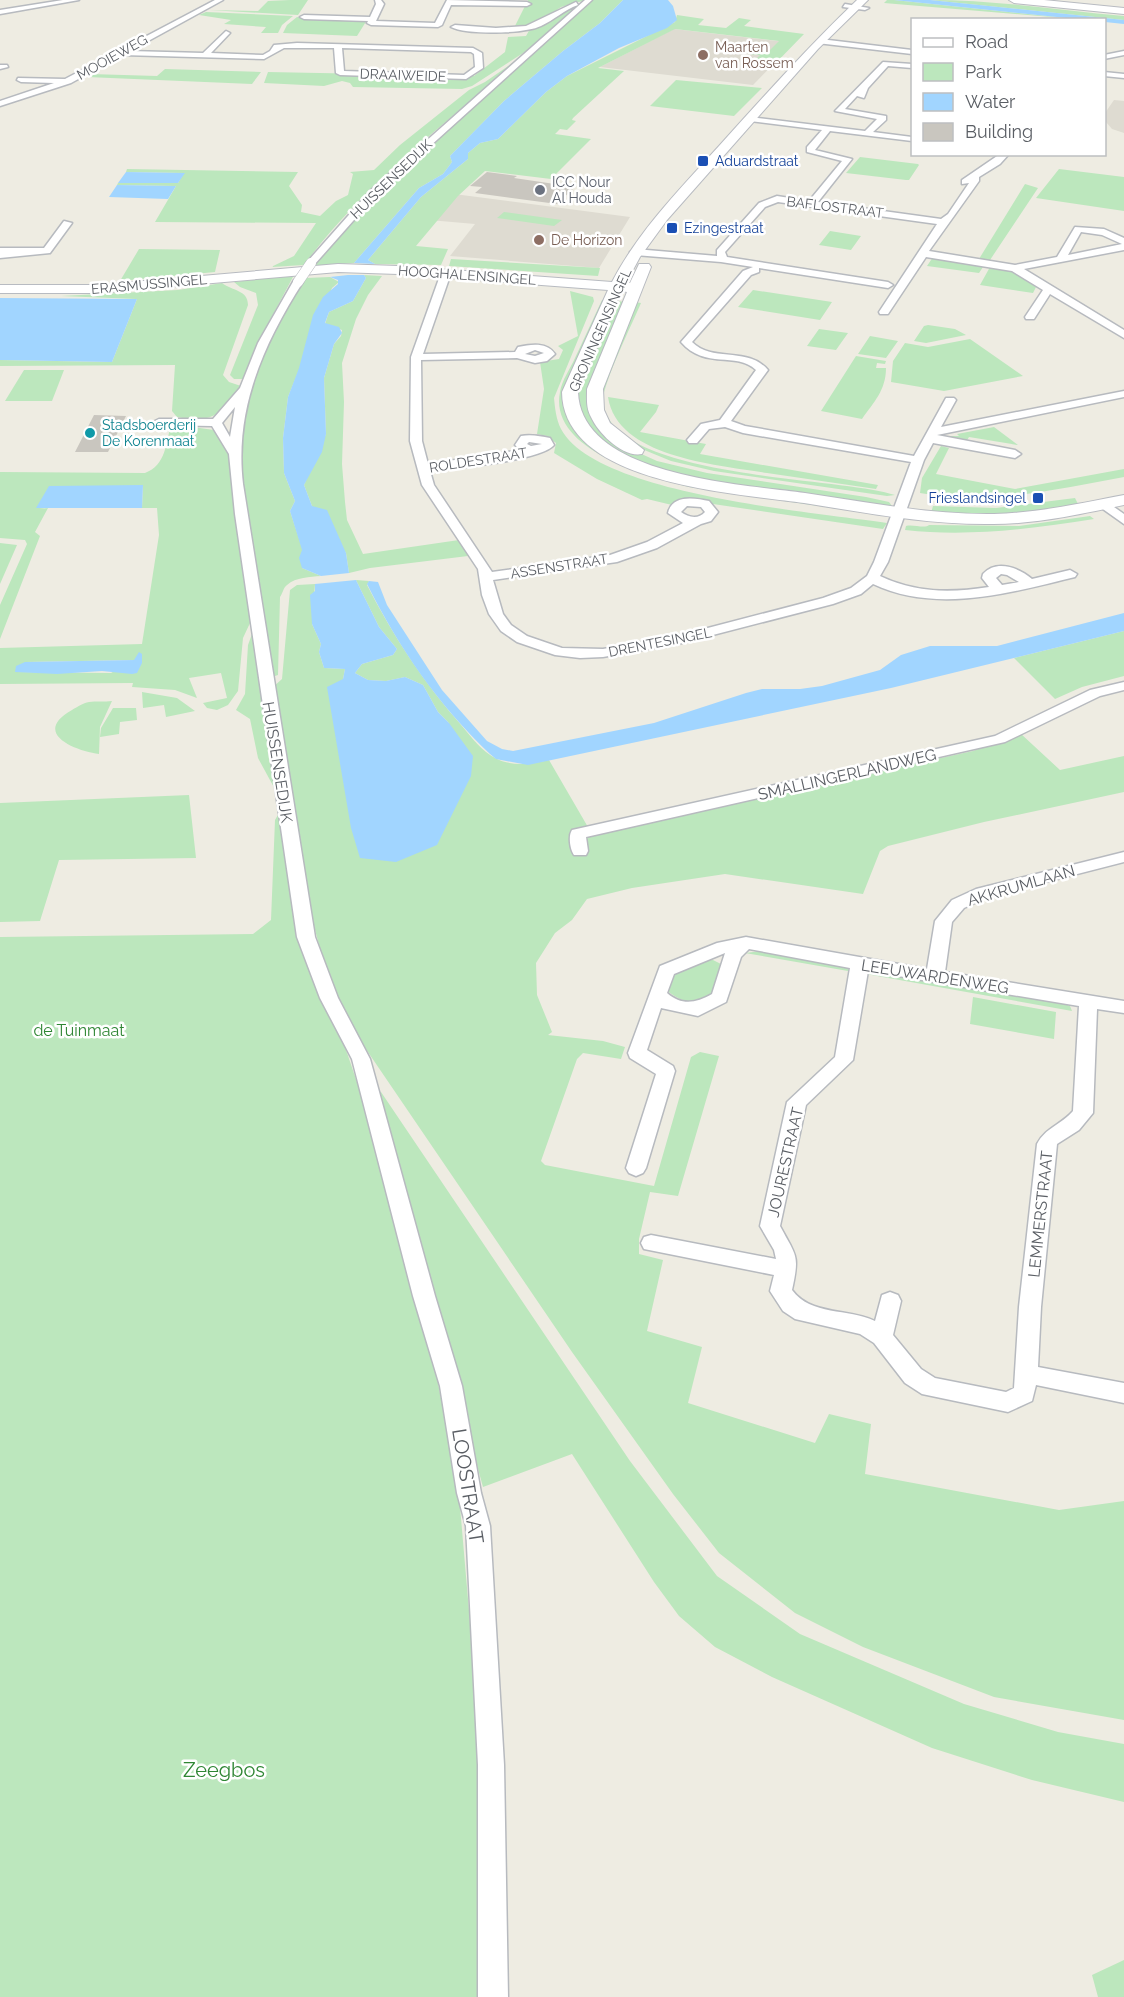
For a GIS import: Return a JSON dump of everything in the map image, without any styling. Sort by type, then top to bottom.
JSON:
[{"type":"street","points":[[0,12],[76,0]]},
{"type":"street","name":"MOOIEWEG","points":[[0,104],[68,81],[220,0]]},
{"type":"street","points":[[370,0],[378,0],[380,4],[371,22],[373,23],[432,26],[438,25],[450,1],[527,4]]},
{"type":"street","points":[[1014,0],[1124,11]]},
{"type":"street","points":[[1068,0],[1124,6]]},
{"type":"street","name":"HUISSENSEDIJK","points":[[455,27],[525,29],[537,26],[561,9],[586,2]]},
{"type":"street","name":"HUISSENSEDIJK","points":[[235,454],[216,423],[243,390],[276,314],[297,276],[374,192],[586,2]]},
{"type":"street","name":"GRONINGENSINGEL","points":[[861,4],[662,217],[618,287],[570,392],[570,404],[575,419],[597,444],[636,464],[699,483],[902,507],[1006,505],[1124,486]]},
{"type":"street","points":[[304,17],[373,19]]},
{"type":"street","points":[[439,21],[516,23]]},
{"type":"street","points":[[205,55],[226,33]]},
{"type":"street","points":[[824,42],[911,52]]},
{"type":"street","points":[[119,53],[264,57],[281,46],[488,52]]},
{"type":"street","name":"DRAAIWEIDE","points":[[338,46],[340,73],[411,70],[465,77],[479,68],[478,53],[473,50]]},
{"type":"street","points":[[406,48],[408,57]]},
{"type":"street","points":[[1106,57],[1124,53]]},
{"type":"street","points":[[866,134],[883,118],[847,114],[865,90],[864,88],[886,64],[911,66]]},
{"type":"street","points":[[1106,74],[1124,76]]},
{"type":"street","points":[[21,80],[68,81]]},
{"type":"street","points":[[754,120],[911,140]]},
{"type":"street","points":[[811,204],[848,159],[811,152],[810,149],[827,130]]},
{"type":"street","points":[[884,312],[893,286],[922,253],[945,220],[951,216],[975,181],[974,176],[1000,161],[1004,156]]},
{"type":"street","name":"BAFLOSTRAAT","points":[[722,258],[767,211],[771,206],[769,202],[777,199],[945,220]]},
{"type":"street","points":[[0,253],[48,252],[67,223]]},
{"type":"street","points":[[1062,257],[1078,229],[1104,232],[1124,242]]},
{"type":"street","points":[[1015,268],[1062,257],[1124,247]]},
{"type":"street","points":[[641,252],[722,258],[761,267],[893,286]]},
{"type":"street","name":"GRONINGENSINGEL","points":[[641,252],[637,288],[594,389],[593,404],[600,421],[615,437],[659,459],[709,472],[955,518],[994,519],[1044,514],[1124,500]]},
{"type":"street","points":[[922,253],[1015,268],[1121,331]]},
{"type":"street","points":[[761,267],[692,347],[702,354],[759,364],[762,370],[725,419],[730,424],[743,429],[918,460]]},
{"type":"street","name":"HOOGHALENSINGEL","points":[[297,276],[369,268],[637,288]]},
{"type":"street","name":"DRENTESINGEL","points":[[446,273],[416,357],[416,441],[428,485],[485,569],[489,596],[496,614],[506,628],[522,639],[560,652],[603,653],[641,648],[828,602],[856,591],[873,578]]},
{"type":"street","name":"ERASMUSSINGEL","points":[[0,289],[98,289],[297,276]]},
{"type":"street","points":[[1030,317],[1049,288]]},
{"type":"street","points":[[416,357],[519,355]]},
{"type":"street","name":"HUISSENSEDIJK","points":[[243,390],[235,454],[246,549],[306,937],[329,998],[361,1059]]},
{"type":"street","points":[[933,435],[976,423],[1008,419],[1124,394]]},
{"type":"street","points":[[950,400],[918,460],[873,578],[902,591],[939,594],[998,590],[1070,574]]},
{"type":"street","points":[[159,422],[216,423]]},
{"type":"street","points":[[693,440],[705,426],[730,424]]},
{"type":"street","points":[[933,435],[1015,453]]},
{"type":"street","name":"ROLDESTRAAT","points":[[422,469],[514,456],[534,450]]},
{"type":"street","points":[[1090,492],[1124,520]]},
{"type":"street","name":"ASSENSTRAAT","points":[[487,577],[612,559],[652,545],[696,521]]},
{"type":"street","name":"SMALLINGERLANDWEG","points":[[580,851],[578,834],[1000,739],[1095,693],[1124,686]]},
{"type":"street","name":"AKKRUMLAAN","points":[[935,976],[944,921],[958,904],[982,893],[1124,857]]},
{"type":"street","points":[[657,995],[669,1005],[699,1010],[720,998],[733,954],[746,943]]},
{"type":"street","name":"LEEUWARDENWEG","points":[[636,1168],[666,1071],[637,1053],[666,970],[723,947],[746,943],[1124,1007]]},
{"type":"street","name":"JOURESTRAAT","points":[[860,964],[844,1060],[797,1102],[770,1226],[787,1259],[782,1291],[791,1305],[803,1313],[865,1326],[882,1337]]},
{"type":"street","name":"LEMMERSTRAAT","points":[[1027,1374],[1030,1307],[1047,1144],[1050,1138],[1072,1125],[1083,1113],[1088,1000]]},
{"type":"street","name":"LOOSTRAAT","points":[[361,1059],[424,1296],[451,1386],[469,1493],[478,1526],[491,1765],[493,1997]]},
{"type":"street","points":[[651,1243],[785,1269]]},
{"type":"street","points":[[890,1301],[882,1337],[913,1376],[930,1387],[1008,1402],[1024,1394],[1027,1374],[1124,1393]]},
{"type":"shaded area","name":"Maarten van Rossem","points":[[674,29],[794,43],[753,85],[600,67]]},
{"type":"shaded area","points":[[1114,100],[1124,101],[1124,133],[1112,129],[1106,122],[1106,112]]},
{"type":"shaded area","name":"De Horizon","points":[[454,194],[630,217],[599,268],[450,256],[475,224],[429,220]]},
{"type":"green space","points":[[308,0],[298,15],[209,10],[258,11],[268,1]]},
{"type":"green space","points":[[528,0],[586,0],[561,7],[536,24],[515,26]]},
{"type":"green space","points":[[592,0],[623,0],[600,23],[504,101],[450,156],[452,162],[443,174],[419,188],[354,263],[311,266],[379,190]]},
{"type":"green space","points":[[887,0],[894,0],[1066,18],[1064,18],[884,3]]},
{"type":"green space","points":[[930,0],[979,2],[1124,16],[1124,20]]},
{"type":"green space","points":[[573,6],[579,6],[534,46],[472,86],[462,89],[353,87],[350,83],[342,81],[324,86],[264,83],[268,72],[474,76],[505,52],[508,37],[526,36],[530,29]]},
{"type":"green space","points":[[206,12],[293,16],[282,25],[278,33],[261,33],[266,27],[224,24],[231,20],[199,15]]},
{"type":"green space","points":[[677,15],[704,19],[698,25],[726,28],[739,18],[751,20],[744,26],[804,34],[771,68],[750,66],[760,55],[748,54],[750,51],[767,53],[779,41],[675,29],[598,68],[624,71],[573,118],[572,120],[576,121],[567,130],[560,129],[555,134],[591,139],[551,179],[485,171],[458,196],[416,246],[448,249],[441,265],[375,264],[368,260],[421,197],[468,159],[468,153],[480,143],[498,139],[546,92],[567,76],[675,22]]},
{"type":"green space","points":[[297,17],[367,20],[357,36],[283,33],[287,25]]},
{"type":"green space","points":[[527,53],[380,181],[352,208],[304,265],[271,267],[294,256],[316,223],[155,222],[176,186],[117,185],[118,183],[178,183],[184,173],[126,172],[127,169],[298,172],[289,186],[302,205],[301,212],[320,216],[336,201],[348,195],[353,174],[350,172],[374,170],[400,145],[469,90],[485,82]]},
{"type":"green space","points":[[165,69],[261,72],[252,84],[87,77],[90,74],[157,76]]},
{"type":"green space","points":[[676,80],[762,88],[734,116],[650,106]]},
{"type":"green space","points":[[860,157],[919,165],[909,180],[846,173]]},
{"type":"green space","points":[[1059,169],[1124,177],[1124,211],[1036,198]]},
{"type":"green space","points":[[1025,184],[1038,188],[990,260],[979,259]]},
{"type":"green space","points":[[504,212],[562,220],[554,226],[497,218]]},
{"type":"green space","points":[[830,231],[861,236],[851,250],[819,245]]},
{"type":"green space","points":[[139,249],[220,250],[215,272],[120,281]]},
{"type":"green space","points":[[933,257],[985,264],[979,273],[927,266]]},
{"type":"green space","points":[[451,259],[600,268],[598,276],[449,266]]},
{"type":"green space","points":[[990,267],[1009,270],[1036,287],[1033,293],[980,285]]},
{"type":"green space","points":[[294,275],[259,341],[243,379],[234,379],[230,375],[258,305],[256,293],[234,282]]},
{"type":"green space","points":[[364,275],[382,276],[368,295],[356,319],[342,363],[344,402],[342,464],[347,520],[363,554],[459,540],[468,556],[370,568],[349,573],[346,553],[312,506],[304,485],[326,434],[324,378],[334,344],[341,336],[342,330],[325,324],[329,312],[353,301],[366,278]]},
{"type":"green space","points":[[330,277],[339,282],[332,288],[288,397],[283,438],[284,473],[295,501],[290,511],[303,551],[302,568],[321,576],[295,580],[287,585],[280,597],[278,675],[272,677],[241,514],[241,432],[252,379],[277,318],[306,278]]},
{"type":"green space","points":[[222,283],[243,294],[248,305],[223,375],[229,382],[241,386],[234,398],[213,416],[186,419],[177,417],[172,411],[175,365],[0,366],[0,360],[112,362],[137,299],[61,296],[178,290]]},
{"type":"green space","points":[[753,290],[832,302],[820,320],[738,307]]},
{"type":"green space","points":[[570,291],[593,297],[594,301],[554,398],[561,429],[582,452],[617,470],[661,485],[761,506],[887,523],[883,529],[708,502],[672,505],[647,499],[642,500],[597,479],[554,453],[556,443],[547,436],[537,434],[544,389],[540,362],[559,359],[563,350],[558,346],[578,336]]},
{"type":"green space","points":[[602,300],[607,300],[565,402],[570,419],[626,464],[887,516],[689,487],[627,468],[585,445],[569,430],[560,412],[560,392]]},
{"type":"green space","points":[[614,301],[629,302],[589,397],[626,447],[657,461],[707,473],[866,497],[889,502],[892,506],[887,508],[702,481],[641,464],[593,437],[574,401]]},
{"type":"green space","points":[[635,302],[641,303],[612,368],[604,393],[603,401],[615,427],[643,446],[683,460],[730,470],[895,495],[887,496],[714,471],[671,461],[637,447],[612,430],[597,398]]},
{"type":"green space","points":[[924,326],[955,329],[966,335],[926,343],[914,341]]},
{"type":"green space","points":[[819,329],[848,333],[836,350],[807,346]]},
{"type":"green space","points":[[870,336],[898,341],[886,358],[858,354]]},
{"type":"green space","points":[[970,339],[1023,376],[944,391],[891,382],[893,361],[905,343],[928,347]]},
{"type":"green space","points":[[856,356],[886,361],[885,364],[877,363],[876,368],[886,368],[882,389],[875,401],[862,419],[821,411]]},
{"type":"green space","points":[[24,370],[64,370],[52,401],[5,401]]},
{"type":"green space","points":[[608,397],[659,405],[640,432],[706,444],[700,454],[878,485],[876,489],[698,462],[673,455],[650,446],[630,433],[615,417]]},
{"type":"green space","points":[[171,424],[214,430],[229,451],[250,623],[243,638],[238,691],[228,705],[217,710],[207,708],[203,703],[227,698],[221,673],[189,678],[197,698],[175,690],[132,687],[133,683],[0,684],[0,648],[142,644],[159,535],[157,508],[142,508],[143,486],[40,509],[48,508],[35,532],[40,536],[0,639],[0,605],[27,544],[25,540],[0,538],[0,472],[145,473],[157,465],[161,459]],"holes":[[[134,660],[111,673],[16,672],[26,662]]]},
{"type":"green space","points":[[994,427],[1018,445],[969,437],[966,442],[947,436],[959,436],[957,434]]},
{"type":"green space","points":[[941,446],[949,448],[936,474],[1015,489],[1124,469],[1124,477],[1048,491],[997,497],[946,497],[920,493],[922,478]]},
{"type":"green space","points":[[1075,498],[1079,506],[1003,516],[931,513],[933,506],[996,508]]},
{"type":"green space","points":[[1090,516],[1094,519],[1000,531],[952,533],[905,530],[906,526],[925,527],[929,525],[1019,526]]},
{"type":"green space","points":[[0,543],[17,545],[0,584]]},
{"type":"green space","points":[[356,580],[369,581],[367,585],[398,641],[448,710],[477,744],[491,755],[508,763],[549,760],[592,834],[973,751],[1020,733],[1060,770],[1124,756],[1124,792],[984,822],[888,846],[880,851],[863,894],[725,874],[632,888],[587,899],[572,920],[555,933],[536,963],[537,995],[552,1032],[548,1035],[603,1041],[625,1047],[621,1059],[583,1053],[577,1059],[541,1161],[545,1165],[654,1186],[691,1057],[700,1052],[719,1056],[678,1196],[650,1192],[639,1239],[639,1254],[663,1260],[647,1331],[702,1347],[688,1403],[815,1443],[829,1414],[871,1424],[865,1474],[1059,1510],[1124,1501],[1124,1720],[994,1697],[863,1647],[795,1613],[719,1553],[673,1494],[572,1352],[355,1033],[327,975],[305,892],[272,688],[282,679],[290,590],[297,585],[315,584],[312,624],[321,644],[319,652],[324,668],[345,669],[343,679],[449,723],[438,712],[423,685],[405,677],[386,681],[368,680],[355,673],[362,664],[393,655],[397,649],[379,627]]},
{"type":"green space","points":[[1124,631],[1124,676],[1082,687],[1055,699],[1014,658]]},
{"type":"green space","points":[[252,634],[277,793],[258,758],[250,719],[236,710],[245,694],[248,645]]},
{"type":"green space","points":[[142,692],[177,698],[195,711],[166,717],[164,705],[143,708]]},
{"type":"green space","points":[[112,701],[100,727],[99,754],[69,745],[56,733],[56,726],[60,718],[78,706],[89,702]]},
{"type":"green space","points":[[113,708],[136,708],[137,720],[120,722],[119,734],[100,737],[101,728]]},
{"type":"green space","points":[[189,795],[196,858],[59,860],[40,921],[0,922],[0,803]]},
{"type":"green space","name":"Zeegbos","points":[[279,813],[299,934],[343,1041],[360,1091],[436,1372],[459,1495],[480,1738],[486,1997],[0,1997],[0,937],[253,934],[271,920],[275,820]]},
{"type":"green space","points":[[762,951],[843,965],[848,968],[848,971],[745,953]]},
{"type":"green space","points":[[711,959],[721,964],[711,995],[699,1001],[688,1002],[666,990],[673,975]]},
{"type":"green space","points":[[874,971],[1059,1002],[1070,1006],[1072,1011],[866,974]]},
{"type":"green space","points":[[973,997],[1056,1012],[1054,1039],[970,1024]]},
{"type":"green space","points":[[374,1090],[381,1092],[630,1461],[717,1576],[800,1634],[964,1704],[1058,1732],[1124,1744],[1124,1802],[1032,1780],[932,1748],[772,1677],[715,1647],[679,1616],[654,1582],[572,1454],[483,1487]]},
{"type":"green space","points":[[1124,1960],[1124,1997],[1098,1997],[1092,1975]]},
{"type":"water","points":[[623,0],[668,0],[673,6],[677,20],[667,28],[619,48],[567,76],[546,92],[498,139],[480,143],[468,153],[468,159],[421,197],[368,260],[375,264],[354,263],[419,188],[443,174],[452,162],[450,156],[504,101],[600,23]]},
{"type":"water","points":[[894,0],[930,0],[1105,18],[1066,18]]},
{"type":"water","points":[[1106,18],[1124,20],[1124,24],[1106,22]]},
{"type":"water","points":[[126,172],[185,173],[178,183],[118,183]]},
{"type":"water","points":[[117,185],[176,186],[168,199],[109,197]]},
{"type":"water","points":[[364,275],[366,278],[353,301],[329,312],[325,323],[339,327],[342,333],[334,344],[324,378],[326,434],[322,452],[304,485],[312,506],[327,510],[346,553],[349,573],[321,576],[302,568],[299,558],[302,550],[290,511],[295,501],[284,473],[283,438],[288,397],[299,368],[313,315],[323,297],[338,284],[338,280],[330,277]]},
{"type":"water","points":[[0,298],[137,299],[112,362],[0,360]]},
{"type":"water","points":[[143,485],[142,508],[36,508],[49,486]]},
{"type":"water","points":[[356,580],[379,627],[397,649],[393,655],[362,664],[355,673],[368,680],[386,681],[405,677],[423,685],[438,712],[473,756],[471,776],[437,845],[396,862],[360,858],[351,828],[327,687],[343,679],[345,669],[324,668],[319,652],[321,644],[312,624],[310,595],[315,591],[315,584]]},
{"type":"water","points":[[369,581],[378,582],[387,605],[442,690],[487,741],[502,749],[513,751],[654,723],[762,689],[800,689],[822,686],[880,670],[901,655],[930,646],[997,646],[1124,613],[1124,631],[891,688],[528,765],[496,759],[453,716],[421,675],[392,631],[367,584]]},
{"type":"water","points":[[139,652],[142,654],[142,663],[137,673],[132,674],[102,671],[57,674],[15,672],[16,666],[25,662],[134,660]]},
{"type":"building","name":"ICC Nour Al Houda","points":[[487,172],[575,187],[557,204],[475,193],[482,187],[470,186]]},
{"type":"building","name":"Stadsboerderij De Korenmaat","points":[[94,415],[126,416],[108,452],[75,452]]},
{"type":"place","name":"Maarten van Rossem","points":[[703,55]]},
{"type":"place","name":"Aduardstraat","points":[[703,161]]},
{"type":"place","name":"ICC Nour Al Houda","points":[[540,190]]},
{"type":"place","name":"Ezingestraat","points":[[672,228]]},
{"type":"place","name":"De Horizon","points":[[539,240]]},
{"type":"place","name":"Stadsboerderij De Korenmaat","points":[[90,433]]},
{"type":"place","name":"Frieslandsingel","points":[[1038,498]]},
{"type":"park label","name":"de Tuinmaat","points":[[79,1030]]}]
